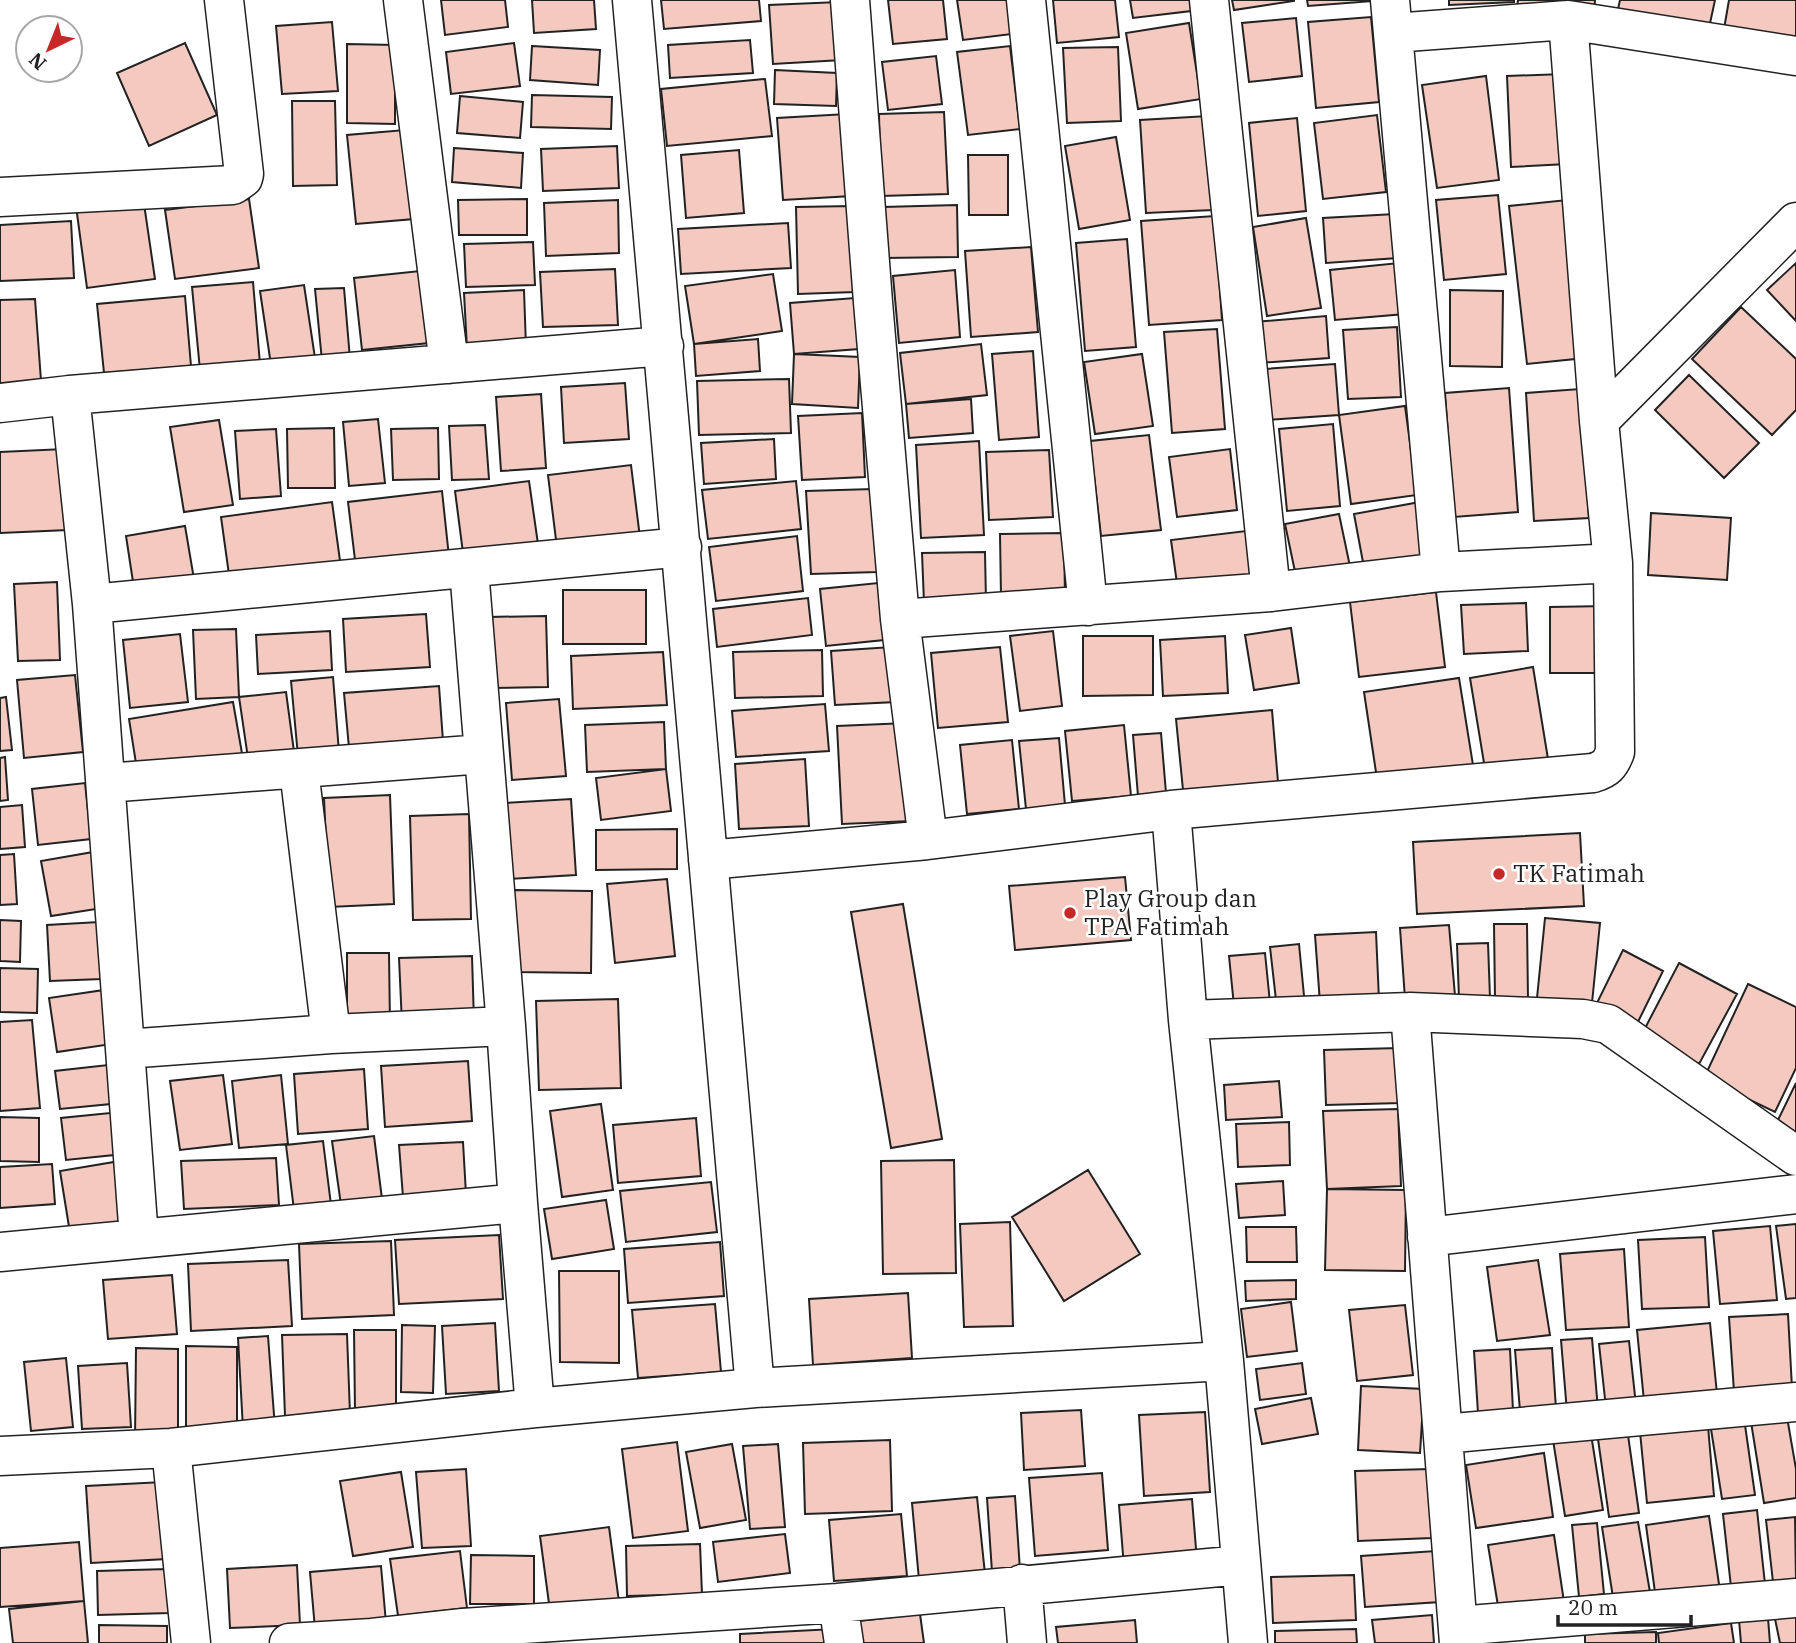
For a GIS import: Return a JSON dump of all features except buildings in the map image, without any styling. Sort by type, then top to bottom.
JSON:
[{"type":"street","points":[[0,197],[233,185],[243,178],[224,0]]},
{"type":"street","points":[[404,0],[449,364]]},
{"type":"street","points":[[632,0],[755,1388]]},
{"type":"street","points":[[850,0],[900,619],[928,840]]},
{"type":"street","points":[[1026,0],[1088,606]]},
{"type":"street","points":[[1209,0],[1271,592]]},
{"type":"street","points":[[1441,572],[1392,17],[1568,20],[1796,56]]},
{"type":"street","points":[[708,860],[928,840],[1171,810],[1593,773],[1605,769],[1615,752],[1613,563],[1599,421],[1568,20]]},
{"type":"street","points":[[1599,421],[1796,222]]},
{"type":"street","points":[[0,403],[664,346]]},
{"type":"street","points":[[70,395],[92,604],[139,1238]]},
{"type":"street","points":[[92,604],[682,547]]},
{"type":"street","points":[[900,619],[1271,592],[1441,572],[1613,563]]},
{"type":"street","points":[[469,569],[536,1408]]},
{"type":"street","points":[[106,783],[483,754]]},
{"type":"street","points":[[299,770],[331,1034]]},
{"type":"street","points":[[1171,810],[1188,1020],[1224,1361],[1248,1643]]},
{"type":"street","points":[[1188,1020],[1410,1012],[1583,1019],[1608,1024],[1796,1156]]},
{"type":"street","points":[[1410,1012],[1459,1635],[1796,1598]]},
{"type":"street","points":[[125,1049],[331,1034],[506,1026]]},
{"type":"street","points":[[1427,1237],[1796,1194]]},
{"type":"street","points":[[0,1252],[518,1203]]},
{"type":"street","points":[[0,1456],[171,1448],[536,1408],[755,1388],[1224,1361]]},
{"type":"street","points":[[1443,1434],[1796,1402]]},
{"type":"street","points":[[171,1448],[191,1643]]},
{"type":"street","points":[[289,1643],[464,1636],[1241,1565]]},
{"type":"street","points":[[1023,1584],[1027,1643]]},
{"type":"street","points":[[838,1603],[844,1643]]},
{"type":"place","name":"TK Fatimah","points":[[1499,874]]},
{"type":"place","name":"Play Group dan TPA Fatimah","points":[[1070,913]]}]
